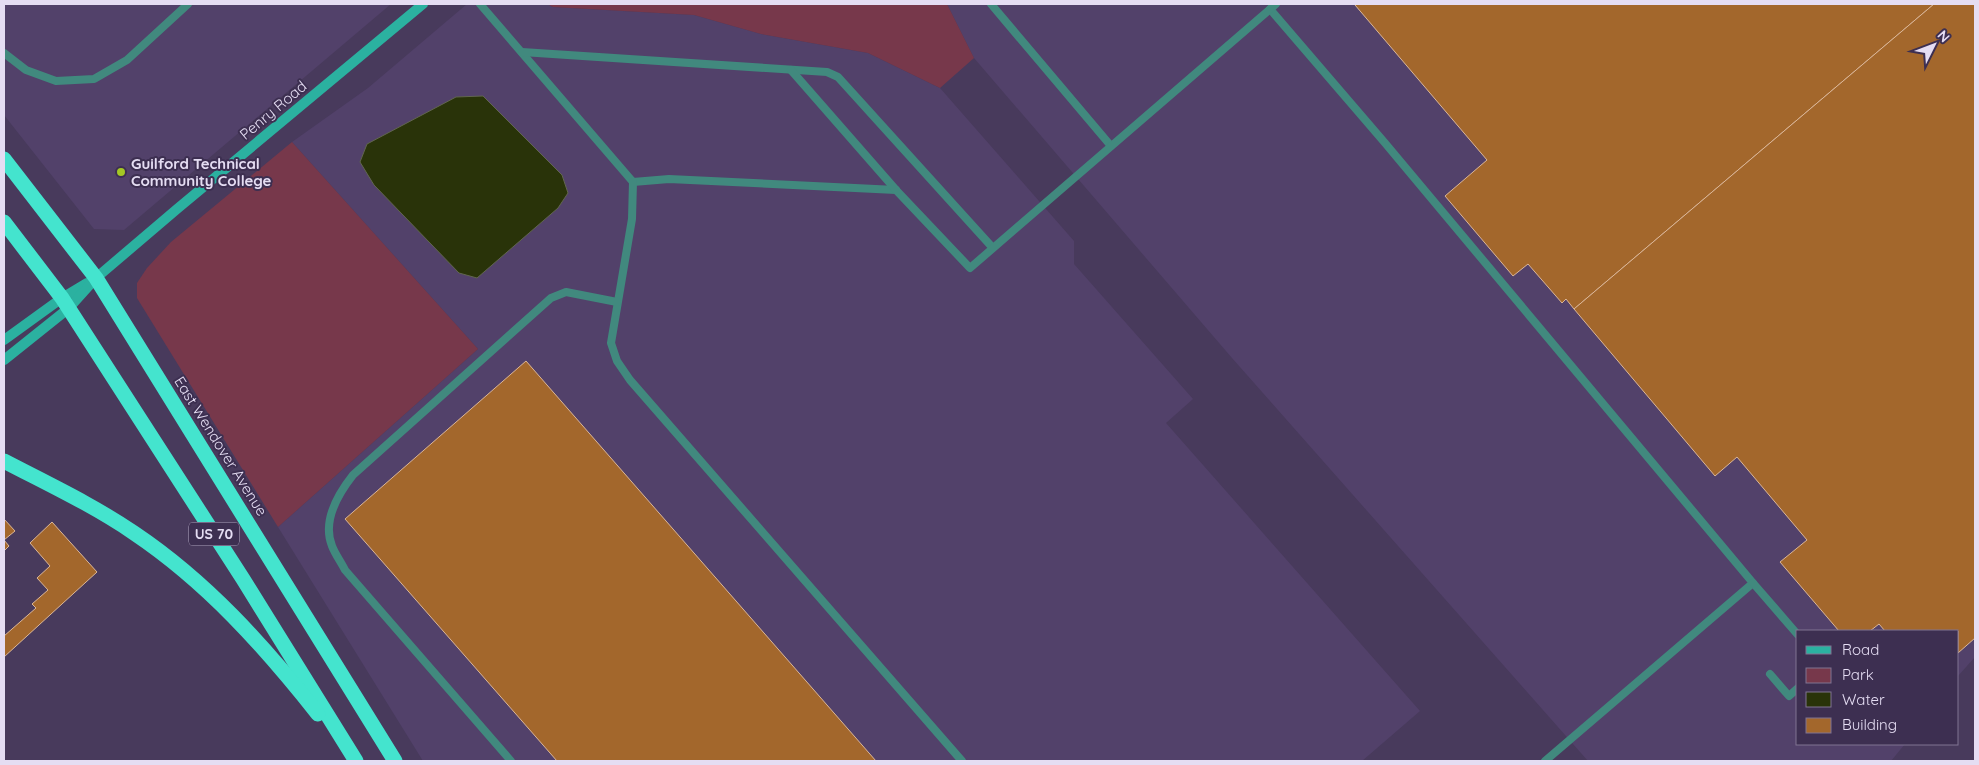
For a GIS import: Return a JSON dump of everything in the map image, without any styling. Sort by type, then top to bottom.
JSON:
[{"type":"highway","name":"East Wendover Avenue","points":[[4,159],[96,278],[395,761]]},
{"type":"highway","name":"US 70","points":[[4,222],[66,303],[243,579],[356,761]]},
{"type":"highway","points":[[4,461],[82,501],[134,532],[213,595],[264,648],[356,761]]},
{"type":"street","name":"Penry Road","points":[[66,303],[423,4]]},
{"type":"street","points":[[4,340],[66,303]]},
{"type":"street","points":[[4,360],[66,303]]},
{"type":"lane","points":[[4,53],[26,70],[56,81],[94,79],[127,60],[188,4]]},
{"type":"lane","points":[[480,4],[633,182],[632,219],[611,343],[616,361],[630,380],[962,761]]},
{"type":"lane","points":[[991,4],[1111,146]]},
{"type":"lane","points":[[790,70],[896,190],[970,268],[1273,6],[1385,143],[1796,633]]},
{"type":"lane","points":[[522,52],[827,72],[838,77],[992,247]]},
{"type":"lane","points":[[633,182],[669,179],[896,190]]},
{"type":"lane","points":[[512,761],[345,570],[331,545],[329,528],[332,507],[341,489],[353,475],[551,298],[566,292],[617,302]]},
{"type":"lane","points":[[1544,761],[1753,583]]},
{"type":"lane","points":[[1770,674],[1789,696],[1796,690]]},
{"type":"shaded area","name":"Guilford Technical Community College","points":[[4,4],[391,4],[124,230],[94,229],[4,115]]},
{"type":"shaded area","points":[[467,4],[547,4],[553,7],[694,15],[761,34],[868,53],[940,88],[1074,241],[1074,264],[1193,399],[1166,423],[1420,711],[1362,761],[423,761],[278,527],[478,349],[292,142],[368,88]]},
{"type":"shaded area","points":[[947,4],[1975,4],[1975,657],[1959,675],[1959,630],[1796,630],[1796,745],[1904,745],[1891,761],[1588,761],[1232,358],[974,58]]},
{"type":"green space","points":[[547,4],[947,4],[974,58],[940,88],[868,53],[761,34],[694,15],[553,7]]},
{"type":"green space","points":[[292,142],[478,349],[278,527],[137,298],[137,283],[147,268],[171,242]]},
{"type":"water","points":[[483,96],[562,175],[568,193],[558,208],[477,278],[459,273],[374,185],[360,162],[367,144],[456,97]]},
{"type":"building","points":[[1934,4],[1574,309],[1566,299],[1562,303],[1528,264],[1513,276],[1445,196],[1487,160],[1355,5]]},
{"type":"building","points":[[1934,4],[1975,4],[1975,638],[1959,652],[1959,630],[1884,630],[1879,624],[1871,630],[1838,630],[1780,562],[1807,540],[1737,457],[1715,476],[1574,309]]},
{"type":"building","points":[[526,361],[876,761],[557,761],[345,519]]},
{"type":"building","points":[[4,519],[15,531],[4,540]]},
{"type":"building","points":[[52,522],[97,572],[4,657],[4,636],[36,608],[32,604],[48,590],[37,578],[50,566],[30,543]]},
{"type":"building","points":[[4,540],[9,546],[4,551]]},
{"type":"place","name":"Guilford Technical Community College","points":[[121,172]]}]
